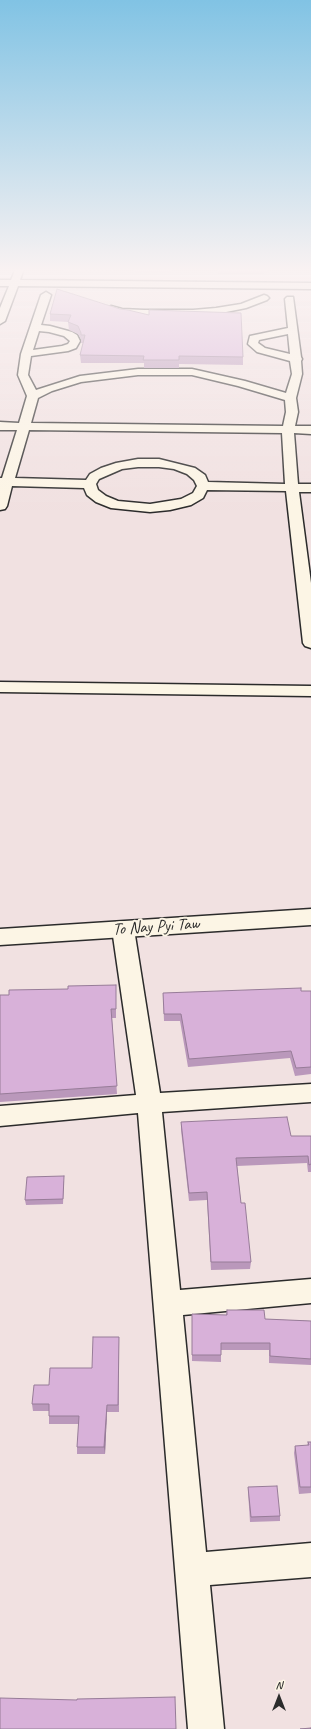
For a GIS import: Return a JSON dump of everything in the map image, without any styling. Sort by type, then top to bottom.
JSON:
[{"type":"main road","name":"To Nay Pyi Taw","points":[[0,937],[311,917]]},
{"type":"street","points":[[0,506],[4,482],[25,426],[34,396],[23,375],[28,349]]},
{"type":"street","points":[[26,354],[65,349]]},
{"type":"street","points":[[259,349],[297,359]]},
{"type":"street","points":[[295,349],[297,374],[290,398],[292,412],[288,430],[292,488],[311,642]]},
{"type":"street","points":[[23,375],[41,378],[80,379],[138,372],[192,372],[241,383],[290,398]]},
{"type":"street","points":[[34,396],[48,389],[80,379]]},
{"type":"street","points":[[241,383],[295,380]]},
{"type":"street","points":[[0,426],[311,430]]},
{"type":"street","points":[[138,463],[176,466],[191,472],[200,478],[203,486],[198,495],[186,502],[170,506],[150,508],[123,506],[101,499],[92,492],[90,484],[94,477],[105,470],[138,463]]},
{"type":"street","points":[[4,482],[90,484]]},
{"type":"street","points":[[203,486],[311,488]]},
{"type":"street","points":[[0,687],[311,691]]},
{"type":"street","points":[[123,929],[149,1103],[206,1729]]},
{"type":"street","points":[[0,1116],[149,1103],[311,1092]]},
{"type":"street","points":[[167,1304],[311,1291]]},
{"type":"street","points":[[192,1570],[311,1560]]},
{"type":"building","points":[[82,349],[243,349],[243,357],[179,356],[179,360],[143,360],[144,356],[80,355]]},
{"type":"building","points":[[116,985],[116,1009],[111,1009],[117,1086],[0,1094],[0,995],[9,995],[9,990],[68,989],[68,986]]},
{"type":"building","points":[[301,988],[301,991],[311,991],[311,1067],[296,1068],[291,1051],[189,1059],[181,1014],[164,1014],[163,993]]},
{"type":"building","points":[[287,1117],[291,1136],[311,1136],[311,1164],[309,1165],[308,1156],[236,1158],[241,1203],[245,1203],[251,1262],[211,1262],[207,1192],[189,1193],[181,1122]]},
{"type":"building","points":[[64,1176],[63,1199],[25,1200],[27,1177]]},
{"type":"building","points":[[227,1310],[264,1310],[265,1319],[311,1321],[311,1359],[270,1356],[270,1343],[221,1343],[221,1355],[192,1355],[192,1314],[227,1315]]},
{"type":"building","points":[[93,1337],[119,1337],[118,1405],[107,1405],[104,1447],[77,1447],[79,1416],[49,1416],[49,1404],[32,1404],[34,1385],[49,1385],[50,1368],[92,1368]]},
{"type":"building","points":[[308,1442],[311,1442],[311,1487],[300,1487],[295,1446],[309,1445]]},
{"type":"building","points":[[277,1486],[280,1516],[251,1517],[248,1487]]},
{"type":"building","points":[[175,1697],[176,1729],[0,1729],[0,1698],[77,1700]]}]
